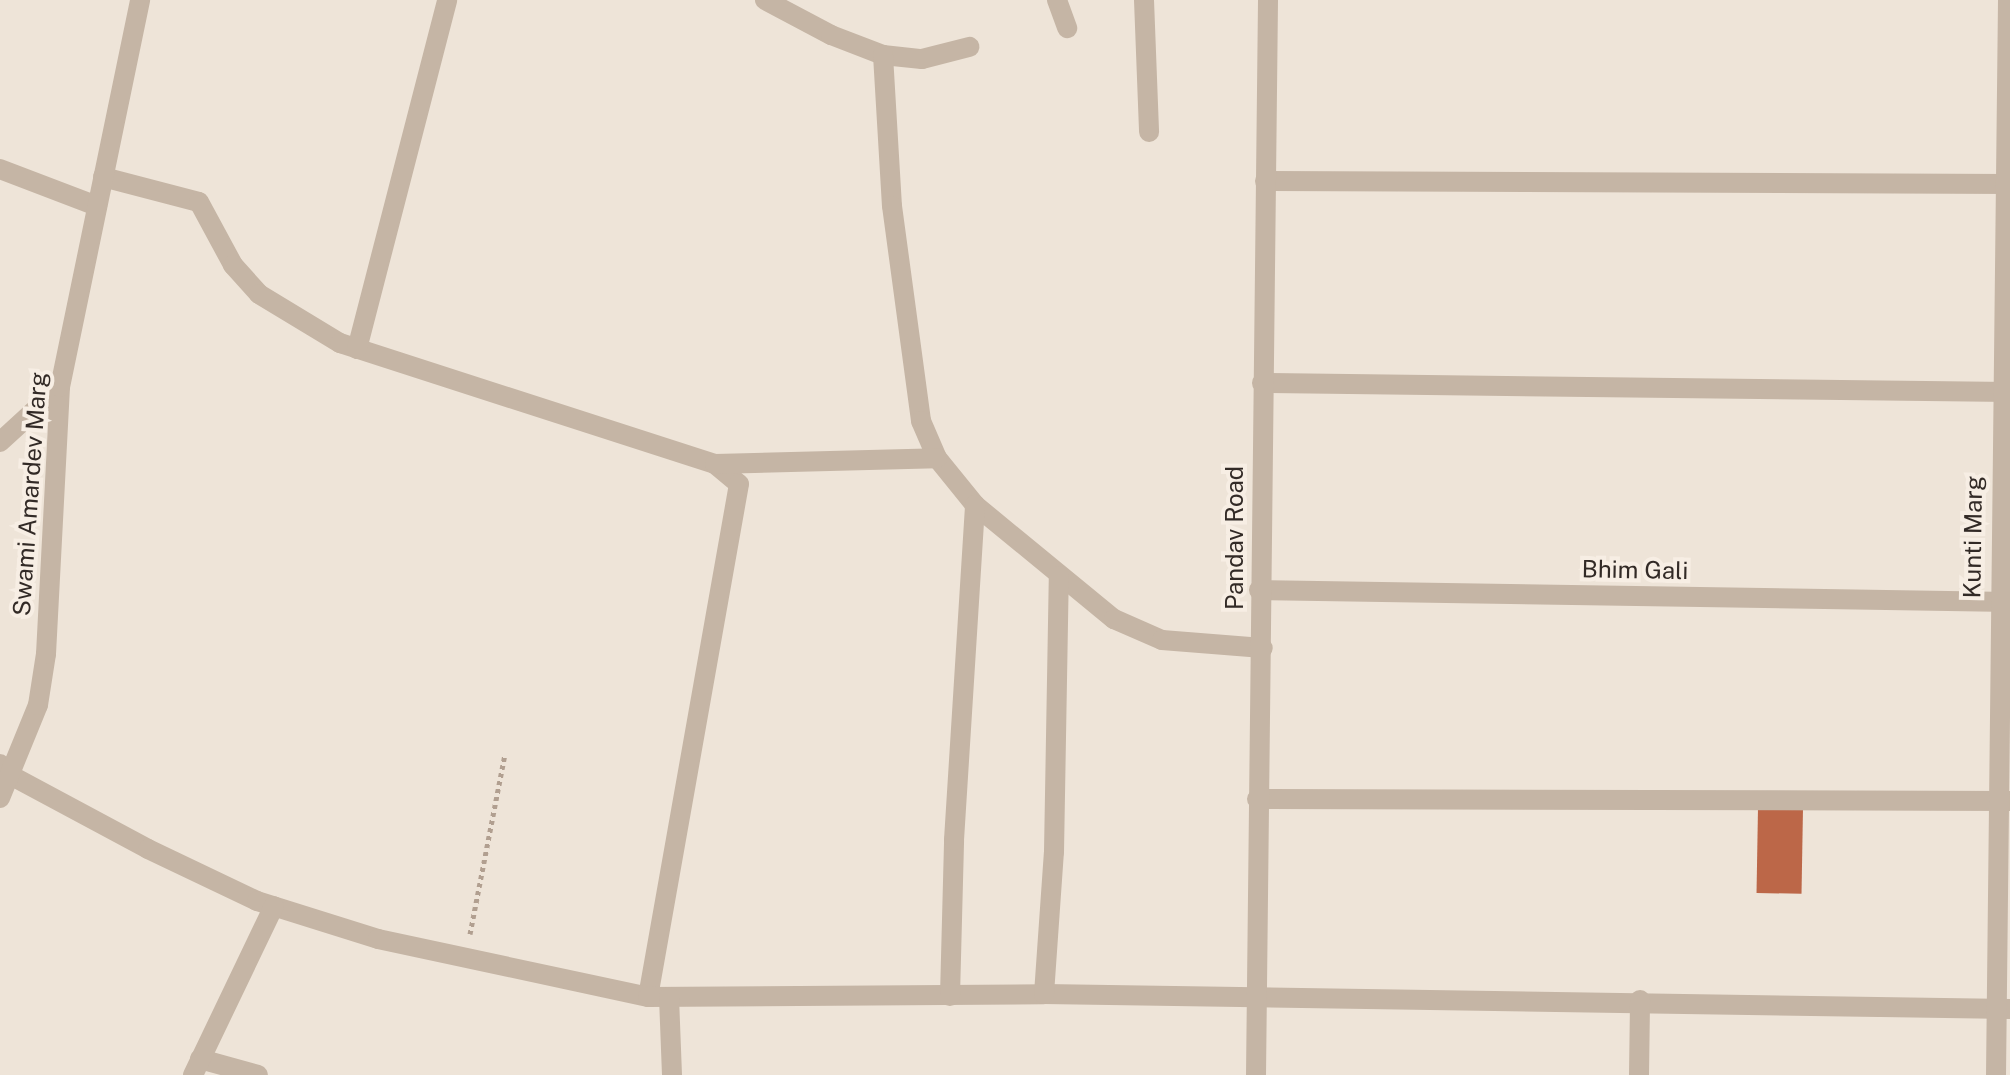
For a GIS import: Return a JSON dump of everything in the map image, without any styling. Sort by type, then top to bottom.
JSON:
[{"type":"street","name":"Swami Amardev Marg","points":[[0,798],[6,770],[38,705],[46,654],[60,387],[140,0]]},
{"type":"street","points":[[357,349],[447,0]]},
{"type":"street","points":[[765,0],[831,35],[883,55],[922,59],[969,47]]},
{"type":"street","points":[[1057,0],[1067,28]]},
{"type":"street","points":[[1144,0],[1149,132]]},
{"type":"street","name":"Pandav Road","points":[[1256,1075],[1257,799],[1263,648],[1259,590],[1268,0]]},
{"type":"street","name":"Kunti Marg","points":[[1996,1075],[2002,1009],[2005,801],[2004,602],[2010,184],[2008,0]]},
{"type":"street","points":[[883,55],[892,206],[921,421],[937,458],[975,505],[1059,576],[1144,636],[1263,648]]},
{"type":"street","points":[[0,169],[97,206]]},
{"type":"street","points":[[103,177],[199,202],[233,265],[259,294],[357,349],[715,464],[937,458]]},
{"type":"street","points":[[1265,181],[2010,184]]},
{"type":"street","points":[[1262,383],[2006,392]]},
{"type":"street","points":[[4,436],[60,387]]},
{"type":"street","points":[[672,1075],[658,997],[740,501],[739,484],[715,464]]},
{"type":"street","points":[[950,996],[954,840],[975,505]]},
{"type":"street","points":[[1044,994],[1054,852],[1059,576]]},
{"type":"street","name":"Bhim Gali","points":[[1259,590],[2004,602]]},
{"type":"street","points":[[6,770],[148,849],[274,906],[378,939],[658,997],[1044,994],[1640,1000],[2002,1009]]},
{"type":"street","points":[[1257,799],[2005,801]]},
{"type":"street","points":[[258,1075],[196,1067],[274,906]]},
{"type":"street","points":[[1639,1075],[1640,1000]]},
{"type":"path","points":[[466,958],[505,754]]},
{"type":"building","points":[[1758,808],[1803,809],[1802,894],[1757,893]]}]
